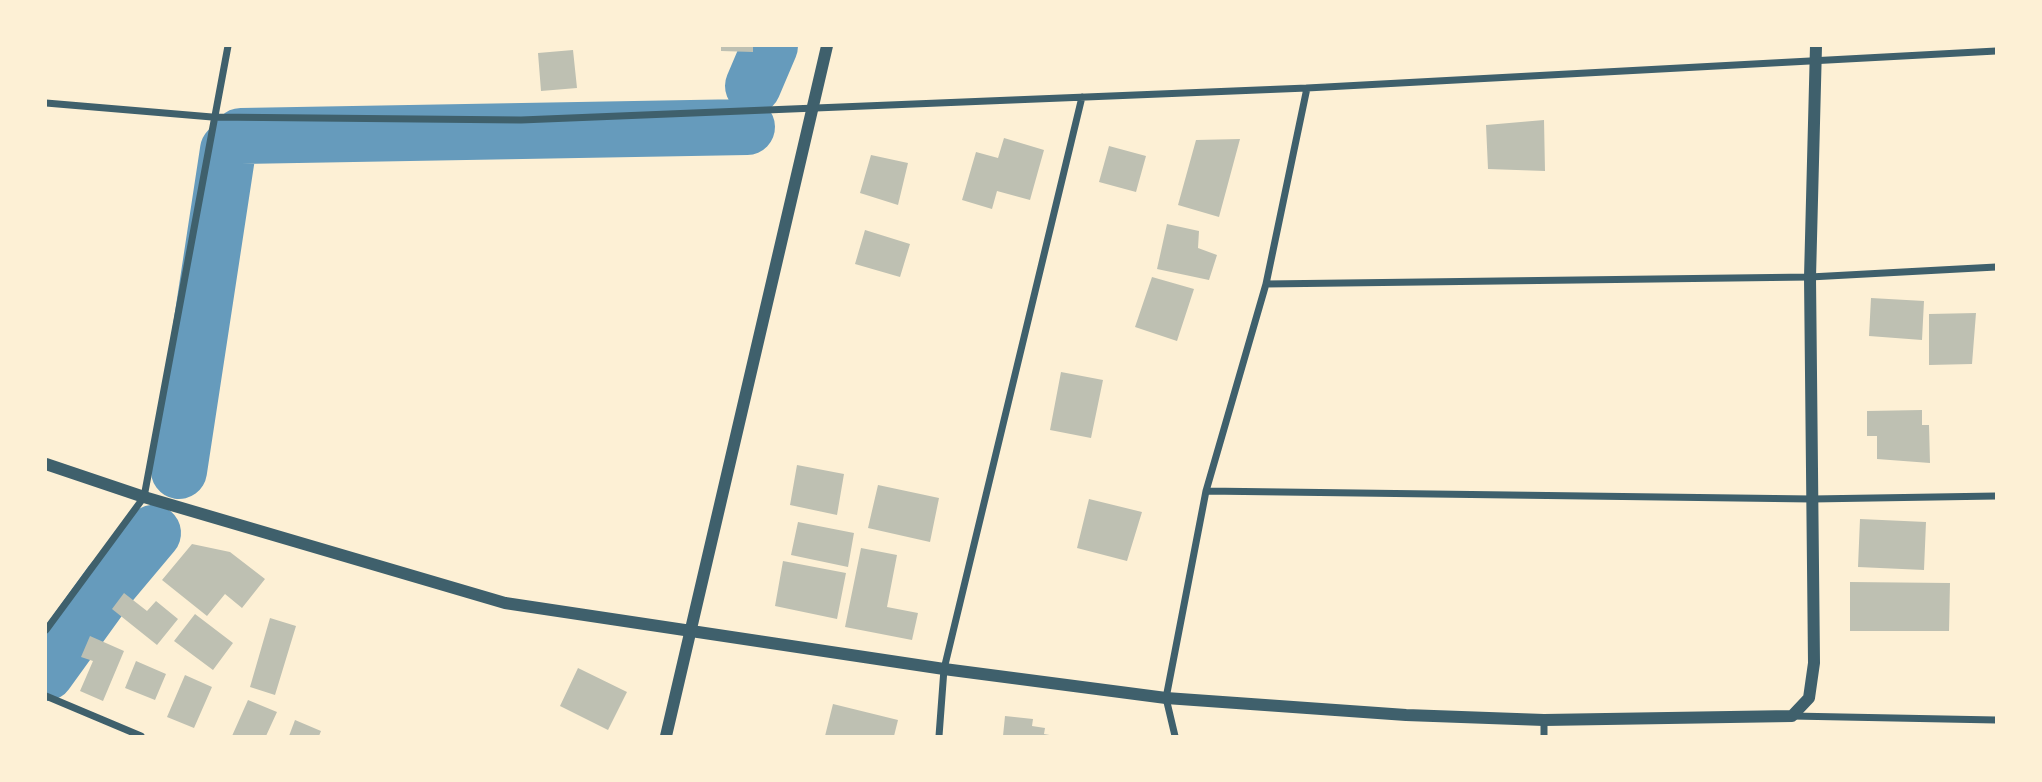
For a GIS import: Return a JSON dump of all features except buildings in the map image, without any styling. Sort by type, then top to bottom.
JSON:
[{"type":"street","points":[[46,631],[144,497],[212,117],[228,46]]},
{"type":"street","points":[[666,737],[827,46]]},
{"type":"street","points":[[1792,716],[1809,698],[1814,663],[1810,276],[1816,46]]},
{"type":"street","points":[[46,103],[212,117],[521,120],[1307,88],[1997,51]]},
{"type":"street","points":[[1175,737],[1166,698],[1206,491],[1266,284],[1307,88]]},
{"type":"street","points":[[939,737],[944,668],[1082,97]]},
{"type":"street","points":[[1266,284],[1810,276],[1997,267]]},
{"type":"street","points":[[46,464],[144,497],[505,603],[1166,698],[1406,715],[1545,720],[1792,716],[1997,720]]},
{"type":"street","points":[[1206,491],[1812,499],[1997,496]]},
{"type":"street","points":[[46,696],[141,737]]},
{"type":"street","points":[[1544,737],[1545,720]]},
{"type":"waterway","points":[[753,86],[770,46]]},
{"type":"waterway","points":[[179,471],[228,150],[241,136],[747,127]]},
{"type":"waterway","points":[[46,673],[111,583],[153,533]]}]
